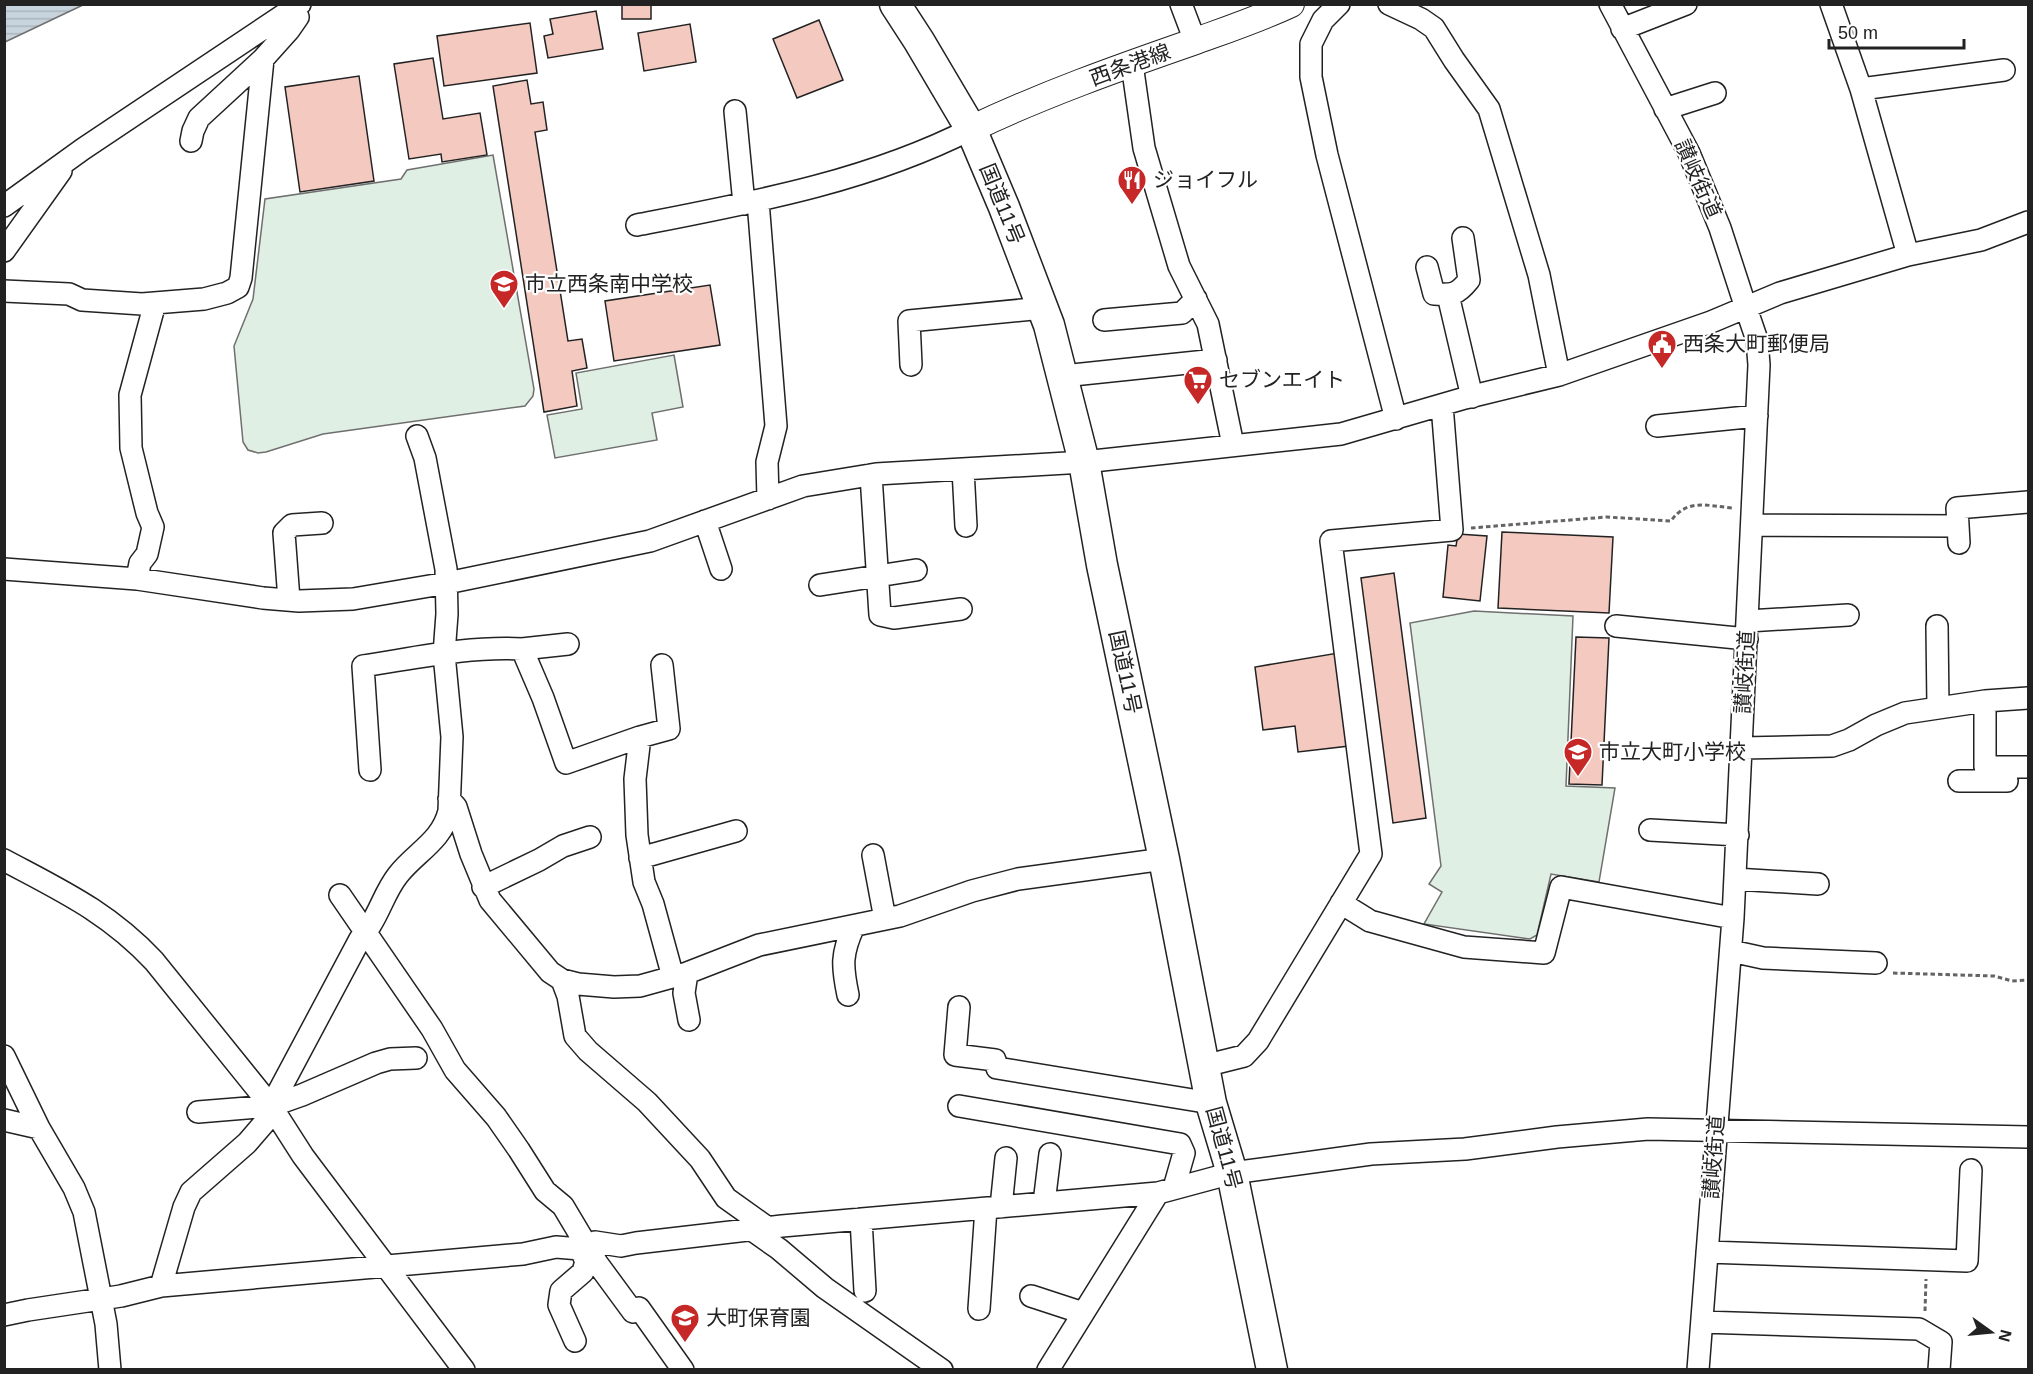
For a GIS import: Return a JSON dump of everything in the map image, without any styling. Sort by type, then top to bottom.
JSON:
[{"type":"highway","name":"国道11号","points":[[894,4],[920,42],[971,129],[1043,308],[1063,376],[1084,462],[1102,565],[1164,860],[1211,1103],[1232,1173],[1272,1370]]},
{"type":"main road","name":"西条港線","points":[[971,129],[1008,111],[1195,41],[1260,11],[1291,4]]},
{"type":"street","points":[[1181,4],[1195,41]]},
{"type":"street","points":[[1339,4],[1323,20],[1311,44],[1311,77],[1327,155],[1396,419]]},
{"type":"street","points":[[1389,4],[1421,19],[1434,28],[1489,110],[1539,275],[1559,375]]},
{"type":"street","name":"讃岐街道","points":[[1610,4],[1689,153],[1720,228],[1758,349],[1753,517],[1736,879],[1698,1370]]},
{"type":"street","points":[[1622,29],[1686,4]]},
{"type":"street","points":[[1831,4],[1861,89],[1908,255]]},
{"type":"street","points":[[4,206],[70,158],[297,6],[298,17],[289,30],[263,59],[199,118],[191,141]]},
{"type":"street","points":[[4,291],[69,294],[82,300],[142,304],[204,298],[227,293],[238,287],[241,278],[263,59]]},
{"type":"street","points":[[1132,64],[1144,148],[1179,266],[1208,324],[1233,445]]},
{"type":"street","points":[[1861,89],[2004,69]]},
{"type":"street","points":[[1665,109],[1715,93]]},
{"type":"street","points":[[735,111],[751,203],[776,426],[767,462],[768,499]]},
{"type":"street","points":[[637,225],[751,203],[839,179],[932,148],[971,129]]},
{"type":"street","points":[[4,251],[70,158]]},
{"type":"street","points":[[8,572],[137,579],[289,600],[353,599],[447,583],[650,541],[803,486],[871,475],[1084,462],[1341,434],[1559,375],[1746,308],[1780,293],[1908,255],[1981,240],[2028,222]]},
{"type":"street","points":[[1427,267],[1434,294],[1448,295],[1459,292],[1469,280],[1463,238]]},
{"type":"street","points":[[1448,295],[1472,397]]},
{"type":"street","points":[[1104,320],[1182,313],[1196,299]]},
{"type":"street","points":[[137,579],[140,563],[147,554],[153,527],[147,513],[131,448],[130,395],[155,303]]},
{"type":"street","points":[[911,364],[909,321],[1043,308]]},
{"type":"street","points":[[1063,376],[1216,360]]},
{"type":"street","points":[[1204,1066],[1244,1056],[1258,1041],[1371,854],[1331,541],[1452,530],[1442,405]]},
{"type":"street","points":[[1657,426],[1757,416]]},
{"type":"street","points":[[161,1286],[184,1207],[192,1192],[247,1143],[266,1121],[271,1106],[398,874],[441,831],[449,811],[452,736],[444,654],[447,583],[425,458],[417,436]]},
{"type":"street","points":[[963,469],[966,526]]},
{"type":"street","points":[[871,475],[880,615],[894,618],[961,609]]},
{"type":"street","points":[[1753,517],[1958,534],[1957,508],[2028,502]]},
{"type":"street","points":[[705,521],[721,569]]},
{"type":"street","points":[[289,600],[284,533],[292,525],[322,523]]},
{"type":"street","points":[[820,585],[916,570]]},
{"type":"street","points":[[1616,626],[1747,630],[1848,615]]},
{"type":"street","points":[[1936,626],[1938,708]]},
{"type":"street","points":[[370,770],[363,666],[462,650],[522,649],[568,644]]},
{"type":"street","points":[[522,649],[543,698],[566,764],[669,729],[662,665]]},
{"type":"street","points":[[1741,748],[1832,746],[1905,712],[1985,701],[2028,698]]},
{"type":"street","points":[[1985,701],[1985,767],[2028,767]]},
{"type":"street","points":[[640,737],[634,779],[637,835],[644,882],[680,975],[689,1020]]},
{"type":"street","points":[[1959,781],[2028,781]]},
{"type":"street","points":[[449,799],[456,807],[483,887],[490,900],[550,972],[562,980],[578,984],[614,987],[640,986],[680,975],[759,945],[900,916],[972,891],[1018,879],[1164,860]]},
{"type":"street","points":[[1650,830],[1738,835]]},
{"type":"street","points":[[640,858],[736,831]]},
{"type":"street","points":[[483,887],[563,846],[590,837]]},
{"type":"street","points":[[873,855],[885,919]]},
{"type":"street","points":[[4,860],[82,901],[133,939],[154,961],[271,1106],[303,1156],[464,1370]]},
{"type":"street","points":[[1736,879],[1818,884]]},
{"type":"street","points":[[1341,903],[1370,921],[1464,947],[1544,953],[1561,887],[1733,918]]},
{"type":"street","points":[[340,895],[432,1029],[455,1070],[496,1117],[545,1191],[563,1206],[584,1248],[633,1312],[639,1308],[683,1370]]},
{"type":"street","points":[[848,995],[843,969],[845,945],[854,926]]},
{"type":"street","points":[[1731,951],[1763,958],[1876,963]]},
{"type":"street","points":[[562,980],[568,996],[575,1036],[588,1051],[647,1102],[700,1159],[726,1198],[825,1288],[942,1370]]},
{"type":"street","points":[[959,1006],[955,1055],[995,1060],[998,1068],[1211,1103]]},
{"type":"street","points":[[4,1056],[39,1128],[74,1188],[84,1212],[101,1299],[110,1370]]},
{"type":"street","points":[[198,1112],[271,1106],[376,1063],[390,1059],[416,1058]]},
{"type":"street","points":[[959,1106],[1009,1105],[1095,1119],[1180,1144],[1184,1153],[1166,1191],[1083,1313],[1048,1370]]},
{"type":"street","points":[[4,1120],[39,1128]]},
{"type":"street","points":[[4,1315],[101,1299],[161,1286],[523,1254],[556,1247],[584,1248],[595,1242],[621,1246],[760,1229],[1166,1191],[1232,1173],[1371,1154],[1465,1149],[1557,1137],[1648,1129],[1716,1129],[2028,1137]]},
{"type":"street","points":[[1044,1203],[1050,1154]]},
{"type":"street","points":[[979,1309],[994,1207],[1006,1158]]},
{"type":"street","points":[[1707,1252],[1966,1261],[1971,1170]]},
{"type":"street","points":[[861,1219],[865,1291]]},
{"type":"street","points":[[575,1341],[559,1305],[561,1292],[583,1272],[586,1261],[584,1248]]},
{"type":"street","points":[[1030,1296],[1083,1313]]},
{"type":"street","points":[[1702,1322],[1919,1329],[1941,1342],[1939,1370]]},
{"type":"path","points":[[1452,530],[1607,518],[1671,521],[1678,511],[1691,505],[1753,517]]},
{"type":"path","points":[[1925,1332],[1926,1259]]},
{"type":"green space","points":[[493,155],[534,389],[533,396],[525,406],[323,434],[266,452],[258,453],[248,450],[243,442],[234,346],[253,299],[265,199],[401,179],[407,170]]},
{"type":"green space","points":[[674,355],[683,407],[652,413],[657,440],[555,458],[547,415],[582,409],[576,373]]},
{"type":"green space","points":[[1474,611],[1573,616],[1566,786],[1615,788],[1599,882],[1551,874],[1537,935],[1530,939],[1424,924],[1442,892],[1429,884],[1441,866],[1410,623]]},
{"type":"shaded area","points":[[5,4],[83,4],[83,5],[5,42]]},
{"type":"building","points":[[611,4],[651,4],[651,19],[622,19],[622,5]]},
{"type":"building","points":[[596,11],[603,49],[548,58],[544,36],[553,34],[550,19]]},
{"type":"building","points":[[819,20],[843,80],[797,98],[773,39]]},
{"type":"building","points":[[530,23],[537,73],[444,86],[437,36]]},
{"type":"building","points":[[690,24],[696,62],[644,71],[638,33]]},
{"type":"building","points":[[433,58],[443,119],[480,113],[487,155],[442,162],[441,154],[409,159],[394,64]]},
{"type":"building","points":[[359,76],[374,181],[300,192],[285,87]]},
{"type":"building","points":[[527,80],[531,104],[543,102],[547,130],[535,132],[568,341],[582,339],[587,368],[572,371],[577,406],[544,412],[493,86]]},
{"type":"building","points":[[710,285],[720,345],[614,361],[605,301]]},
{"type":"building","points":[[1502,532],[1613,537],[1609,613],[1498,608]]},
{"type":"building","points":[[1458,534],[1487,536],[1480,601],[1443,597],[1448,545],[1456,546]]},
{"type":"building","points":[[1394,573],[1426,818],[1393,823],[1361,578]]},
{"type":"building","points":[[1576,637],[1609,638],[1602,785],[1569,784]]},
{"type":"building","points":[[1338,653],[1349,746],[1298,752],[1295,726],[1263,730],[1255,667]]},
{"type":"place","name":"ジョイフル","points":[[1132,206]]},
{"type":"place","name":"市立西条南中学校","points":[[504,310]]},
{"type":"place","name":"西条大町郵便局","points":[[1662,370]]},
{"type":"place","name":"セブンエイト","points":[[1198,406]]},
{"type":"place","name":"市立大町小学校","points":[[1578,778]]},
{"type":"place","name":"大町保育園","points":[[685,1344]]}]
